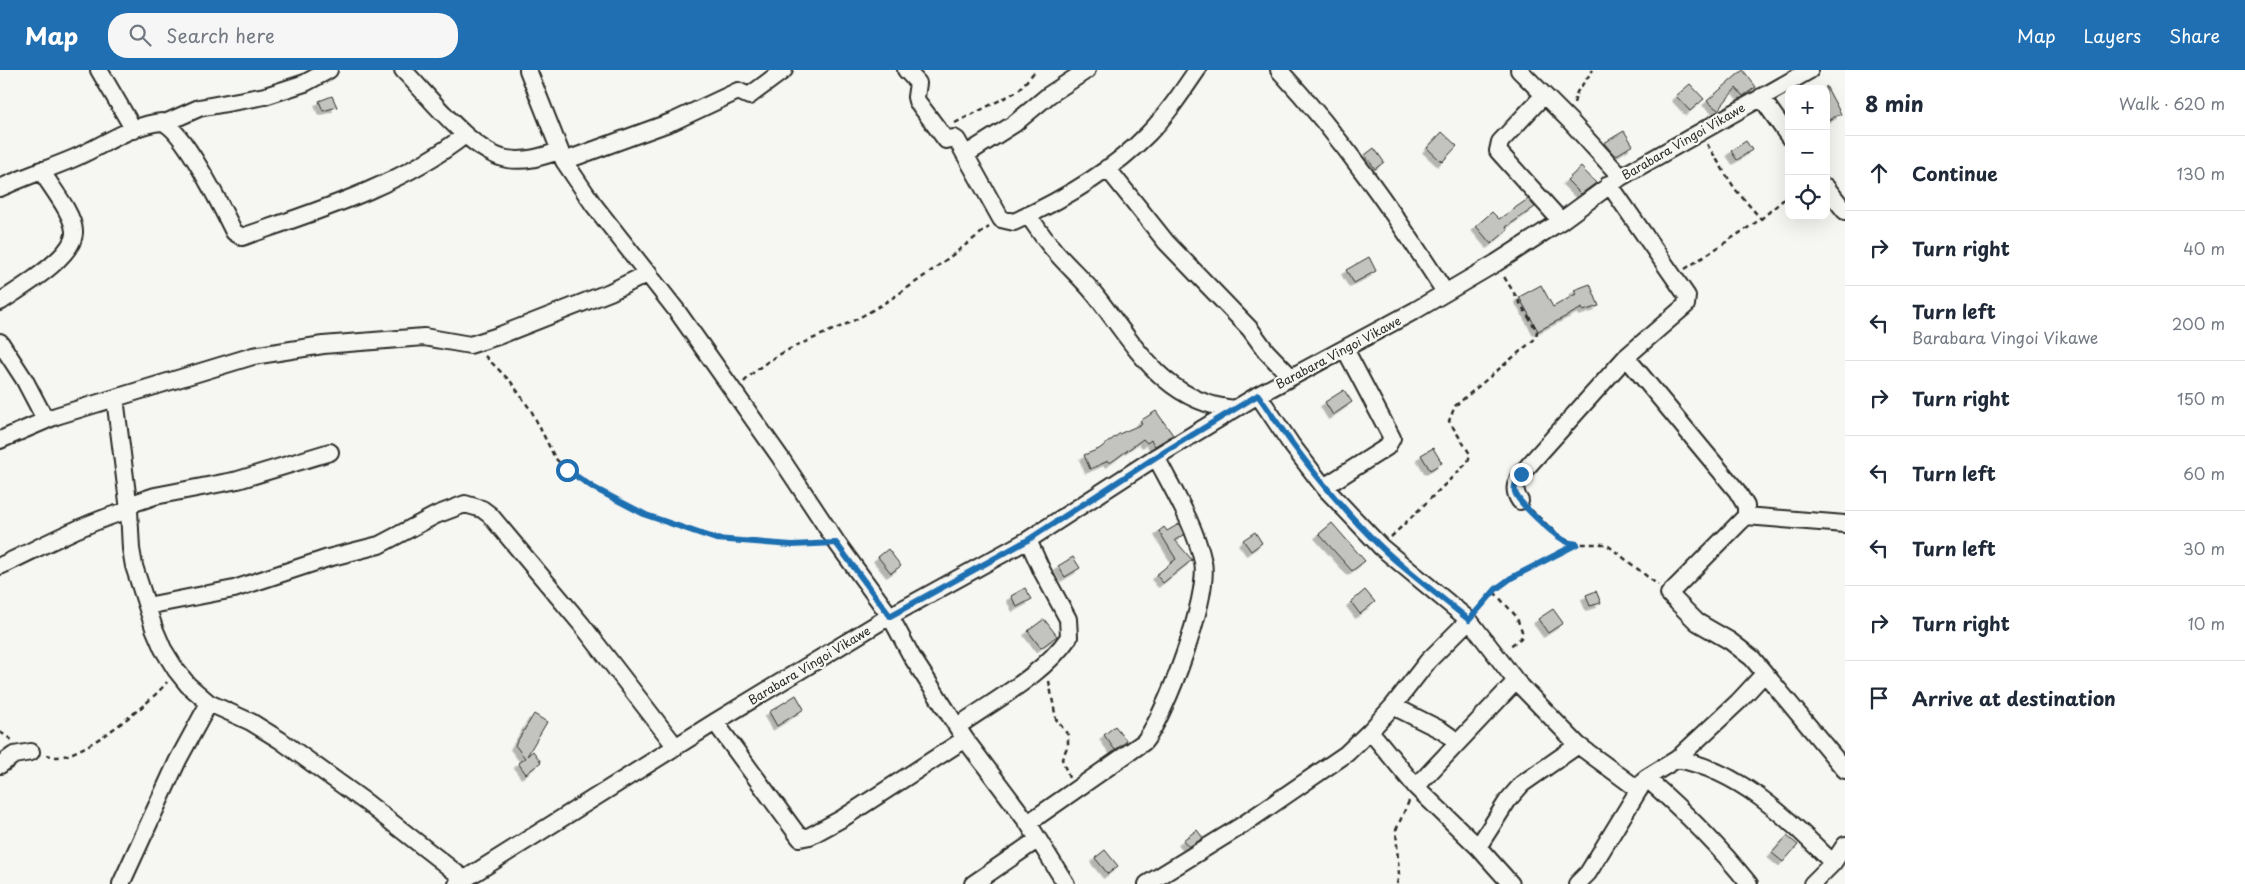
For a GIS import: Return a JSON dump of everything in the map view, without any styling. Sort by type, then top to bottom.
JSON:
[{"type":"street","points":[[99,70],[134,130]]},
{"type":"street","points":[[0,188],[41,170],[72,160],[134,130],[158,122],[165,123],[199,108],[265,96],[305,83],[329,70]]},
{"type":"street","points":[[403,70],[465,135],[504,159],[535,160],[562,156],[674,121],[738,91],[749,96],[784,70]]},
{"type":"street","points":[[528,70],[562,156],[593,204],[649,273],[780,457],[836,543],[890,616],[912,657],[962,732],[1028,824],[1066,884]]},
{"type":"street","points":[[906,70],[918,83],[916,97],[918,101],[946,140],[954,138],[957,140],[1001,219],[1014,222],[1086,183],[1150,133],[1171,108],[1197,70]]},
{"type":"street","points":[[965,155],[1014,124],[1049,95],[1087,70]]},
{"type":"street","points":[[1279,70],[1324,122],[1366,176],[1401,224],[1445,292]]},
{"type":"street","points":[[1519,70],[1571,122],[1615,181],[1673,277],[1687,296],[1686,305],[1626,357],[1521,474],[1515,486],[1515,492],[1520,501]]},
{"type":"street","name":"Barabara Vingoi Vikawe","points":[[460,882],[715,722],[890,616],[1028,540],[1156,457],[1258,395],[1345,349],[1496,263],[1615,181],[1805,71]]},
{"type":"street","points":[[1543,96],[1500,142],[1498,150],[1561,220]]},
{"type":"street","points":[[1761,97],[1785,131]]},
{"type":"street","points":[[165,123],[172,129],[193,159],[234,232],[242,237],[325,209],[441,154],[465,135]]},
{"type":"street","points":[[1107,168],[1166,242],[1250,328],[1266,351],[1291,377]]},
{"type":"street","points":[[0,302],[59,258],[74,239],[74,230],[68,214],[41,170]]},
{"type":"street","points":[[1830,193],[1845,211]]},
{"type":"street","points":[[1028,215],[1052,249],[1097,296],[1150,366],[1165,379],[1196,400],[1219,407],[1234,409]]},
{"type":"street","points":[[0,440],[45,419],[252,356],[297,348],[424,337],[470,344],[498,336],[610,292],[649,273]]},
{"type":"street","points":[[0,342],[24,379],[45,419]]},
{"type":"street","points":[[1324,487],[1387,447],[1392,438],[1345,349]]},
{"type":"street","points":[[1626,357],[1743,498],[1746,506],[1746,516],[1669,594],[1697,622],[1744,652],[1845,770]]},
{"type":"street","points":[[1258,395],[1291,444],[1324,487],[1381,547],[1469,620],[1516,681],[1578,745],[1643,784],[1688,815],[1725,854],[1749,884]]},
{"type":"street","points":[[116,398],[129,507],[131,549],[147,606],[163,648],[176,670],[188,685],[210,703],[251,722],[280,740],[366,803],[460,882]]},
{"type":"street","points":[[0,566],[89,523],[155,496],[238,480],[330,452]]},
{"type":"street","points":[[1028,824],[1144,742],[1149,736],[1186,653],[1203,585],[1203,564],[1190,528],[1156,457]]},
{"type":"street","points":[[147,606],[234,589],[328,558],[379,545],[436,515],[465,504],[473,505],[490,515],[576,618],[676,747]]},
{"type":"street","points":[[1746,516],[1845,524]]},
{"type":"street","points":[[715,722],[800,838],[810,836],[843,818],[962,732],[1048,659],[1068,637],[1068,619],[1042,572],[1028,540]]},
{"type":"street","points":[[1147,884],[1241,826],[1346,754],[1370,732],[1428,661],[1469,620]]},
{"type":"street","points":[[1577,884],[1588,873],[1643,784],[1677,759],[1739,701],[1764,674]]},
{"type":"street","points":[[1416,787],[1516,681]]},
{"type":"street","points":[[121,884],[178,760],[210,703]]},
{"type":"street","points":[[1393,706],[1458,742]]},
{"type":"street","points":[[1370,732],[1416,787],[1478,846],[1511,884]]},
{"type":"street","points":[[1478,846],[1508,800],[1522,784],[1578,745]]},
{"type":"street","points":[[0,765],[14,755],[31,752]]},
{"type":"street","points":[[1677,759],[1698,763],[1756,793],[1775,808],[1833,863]]},
{"type":"street","points":[[973,884],[1037,840]]},
{"type":"street","points":[[1812,884],[1833,863],[1845,845]]},
{"type":"path","points":[[940,130],[1018,92],[1036,70]]},
{"type":"path","points":[[1571,122],[1577,92],[1593,70]]},
{"type":"path","points":[[1700,132],[1735,188],[1761,219]]},
{"type":"path","points":[[1673,277],[1761,219],[1785,198]]},
{"type":"path","points":[[734,394],[752,372],[767,361],[863,316],[912,286],[1001,219]]},
{"type":"path","points":[[1381,547],[1468,462],[1470,454],[1450,421],[1456,406],[1536,338],[1537,331],[1496,263]]},
{"type":"path","points":[[470,344],[490,360],[512,382],[532,412],[555,458],[567,470],[594,488],[646,515],[716,539],[792,545],[836,543]]},
{"type":"path","points":[[1520,501],[1553,533],[1568,543],[1606,544],[1669,594]]},
{"type":"path","points":[[1469,620],[1494,592],[1518,574],[1577,544]]},
{"type":"path","points":[[1494,592],[1516,616],[1522,631],[1521,638],[1498,656]]},
{"type":"path","points":[[1048,659],[1050,693],[1054,713],[1068,735],[1068,745],[1062,759],[1075,792]]},
{"type":"path","points":[[0,732],[31,752],[58,757],[95,740],[140,710],[157,694],[176,670]]},
{"type":"path","points":[[1398,884],[1396,830],[1416,787]]},
{"type":"building","points":[[1743,70],[1756,87],[1743,96],[1736,88],[1718,110],[1707,101]]},
{"type":"building","points":[[1690,84],[1704,99],[1690,111],[1676,96]]},
{"type":"building","points":[[1830,93],[1841,114],[1830,119]]},
{"type":"building","points":[[332,96],[337,107],[323,111],[319,101]]},
{"type":"building","points":[[1624,131],[1633,145],[1615,156],[1604,143]]},
{"type":"building","points":[[1442,132],[1457,146],[1442,162],[1427,148]]},
{"type":"building","points":[[1746,141],[1752,150],[1737,160],[1731,151]]},
{"type":"building","points":[[1374,148],[1384,162],[1375,169],[1365,155]]},
{"type":"building","points":[[1581,167],[1596,183],[1581,194],[1567,180]]},
{"type":"building","points":[[1528,199],[1535,207],[1506,227],[1508,230],[1491,244],[1476,226],[1492,212],[1499,219]]},
{"type":"building","points":[[1369,257],[1376,271],[1354,283],[1346,270]]},
{"type":"building","points":[[1590,284],[1599,306],[1583,311],[1582,308],[1538,331],[1519,297],[1541,285],[1553,307],[1576,294],[1574,290]]},
{"type":"building","points":[[1344,390],[1352,402],[1333,415],[1325,402]]},
{"type":"building","points":[[1156,411],[1173,435],[1155,446],[1151,440],[1147,443],[1143,439],[1110,463],[1108,461],[1090,469],[1084,455],[1099,449],[1119,434],[1142,424],[1140,421]]},
{"type":"building","points":[[1433,448],[1442,463],[1430,470],[1421,455]]},
{"type":"building","points":[[1332,523],[1365,561],[1352,571],[1319,534]]},
{"type":"building","points":[[1179,524],[1184,535],[1175,540],[1192,560],[1163,583],[1156,575],[1176,559],[1159,531],[1164,527],[1167,531]]},
{"type":"building","points":[[1255,532],[1262,543],[1251,551],[1243,540]]},
{"type":"building","points":[[888,549],[901,566],[891,573],[878,557]]},
{"type":"building","points":[[1073,557],[1080,568],[1065,577],[1058,566]]},
{"type":"building","points":[[1025,588],[1032,599],[1017,607],[1011,596]]},
{"type":"building","points":[[1365,590],[1375,602],[1360,614],[1351,602]]},
{"type":"building","points":[[1596,591],[1601,603],[1590,606],[1586,595]]},
{"type":"building","points":[[1553,609],[1563,623],[1548,633],[1538,619]]},
{"type":"building","points":[[1044,619],[1057,636],[1041,648],[1028,631]]},
{"type":"building","points":[[796,695],[804,709],[777,726],[769,712]]},
{"type":"building","points":[[534,714],[547,722],[527,756],[533,751],[541,762],[526,774],[518,763],[525,758],[515,745]]},
{"type":"building","points":[[1115,726],[1127,741],[1115,750],[1104,735]]},
{"type":"building","points":[[1197,830],[1203,838],[1189,847],[1183,840]]},
{"type":"building","points":[[1787,836],[1798,845],[1783,862],[1772,853]]},
{"type":"building","points":[[1105,850],[1118,866],[1108,874],[1095,858]]},
{"type":"route","points":[[567,470],[594,488],[646,515],[716,539],[792,545],[836,543],[890,616],[1028,540],[1156,457],[1258,395],[1291,444],[1324,487],[1381,547],[1469,620],[1496,589],[1511,578],[1577,544],[1568,543],[1553,533],[1520,501],[1515,492],[1515,486],[1521,474]]}]
